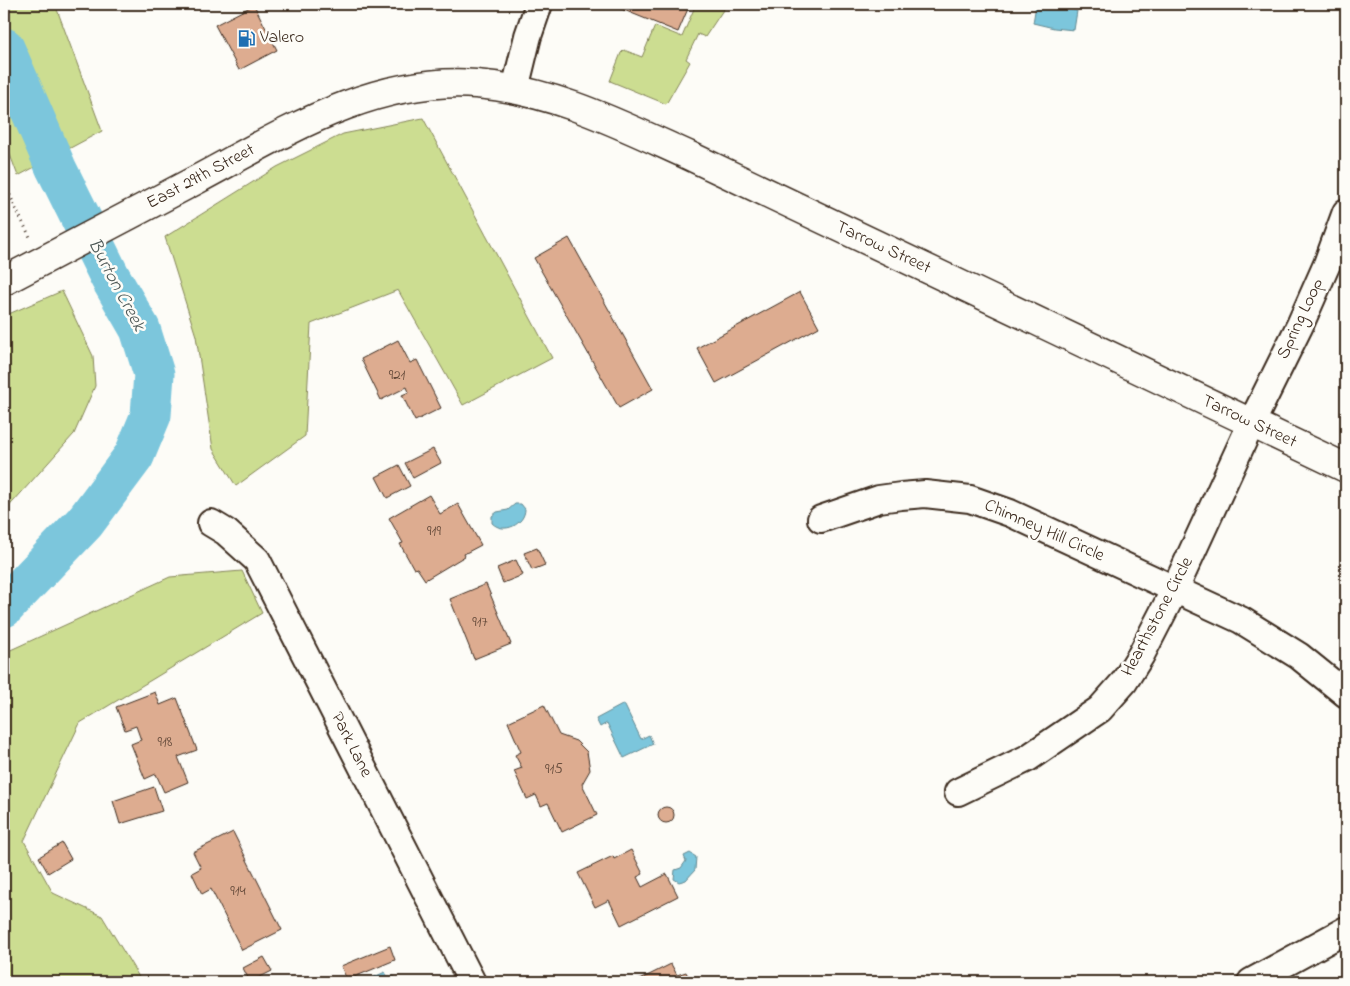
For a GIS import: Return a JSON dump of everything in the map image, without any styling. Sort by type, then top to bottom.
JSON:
[{"type":"main road","name":"Tarrow Street","points":[[405,88],[437,83],[476,84],[515,89],[552,97],[590,111],[690,156],[1346,468]]},
{"type":"main road","name":"East 29th Street","points":[[5,279],[41,250],[145,207],[301,124],[362,99],[405,88]]},
{"type":"street","points":[[515,89],[528,36],[539,4]]},
{"type":"street","name":"Spring Loop","points":[[1251,424],[1308,308],[1346,212]]},
{"type":"street","name":"Hearthstone Circle","points":[[958,792],[1028,758],[1100,709],[1124,682],[1141,655],[1175,589],[1251,424]]},
{"type":"street","name":"Chimney Hill Circle","points":[[821,519],[879,499],[901,496],[925,494],[970,499],[1010,513],[1241,620],[1299,656],[1346,694]]},
{"type":"street","name":"Park Lane","points":[[211,523],[226,532],[257,560],[472,982]]},
{"type":"street","points":[[1251,982],[1346,930]]},
{"type":"path","points":[[4,181],[15,207],[41,250]]},
{"type":"green space","points":[[4,4],[55,4],[102,131],[18,176],[4,139]]},
{"type":"green space","points":[[696,4],[727,4],[705,37],[698,34],[686,59],[690,62],[666,104],[610,81],[624,50],[642,57],[655,26],[682,37]]},
{"type":"green space","points":[[423,118],[552,358],[463,405],[398,290],[311,324],[305,436],[236,486],[213,449],[196,336],[165,237],[277,167],[343,134]]},
{"type":"green space","points":[[62,291],[93,356],[95,386],[74,434],[4,512],[4,316]]},
{"type":"green space","points":[[242,571],[262,613],[80,723],[24,841],[53,893],[102,916],[142,982],[4,982],[4,653],[170,577]]},
{"type":"water","points":[[1036,5],[1057,6],[1077,11],[1074,30],[1033,23]]},
{"type":"water","points":[[515,504],[521,504],[525,509],[522,519],[518,523],[508,528],[502,528],[492,523],[492,516],[497,512],[508,510]]},
{"type":"water","points":[[624,704],[641,739],[649,735],[653,744],[624,758],[607,723],[600,727],[596,719]]},
{"type":"water","points":[[690,853],[696,857],[695,870],[686,880],[679,882],[674,879],[675,870],[681,868],[686,861],[684,856]]},
{"type":"water","points":[[385,972],[387,976],[395,977],[400,982],[374,982],[372,978]]},
{"type":"building","points":[[609,4],[690,4],[678,32]]},
{"type":"building","name":"Valero","points":[[254,5],[277,50],[239,70],[215,25]]},
{"type":"building","points":[[569,238],[653,389],[619,408],[534,258]]},
{"type":"building","points":[[800,292],[819,327],[716,383],[697,348]]},
{"type":"building","points":[[398,340],[410,363],[417,360],[441,408],[415,421],[402,395],[409,392],[407,387],[381,400],[361,359]]},
{"type":"building","points":[[433,449],[441,463],[413,478],[405,463]]},
{"type":"building","points":[[399,465],[410,486],[387,498],[376,477]]},
{"type":"building","points":[[429,495],[440,514],[458,504],[481,545],[425,580],[417,568],[414,569],[400,544],[403,543],[389,518]]},
{"type":"building","points":[[537,548],[545,565],[532,570],[524,553]]},
{"type":"building","points":[[516,560],[523,575],[503,583],[497,568]]},
{"type":"building","points":[[486,584],[511,644],[474,659],[450,599]]},
{"type":"building","points":[[155,692],[160,705],[177,698],[197,750],[178,757],[188,782],[164,792],[156,774],[145,779],[131,744],[141,740],[136,726],[125,730],[116,707]]},
{"type":"building","points":[[544,705],[559,735],[576,741],[587,752],[590,770],[582,784],[597,815],[562,832],[548,803],[541,806],[536,795],[527,799],[514,771],[522,768],[515,755],[521,752],[508,722]]},
{"type":"building","points":[[154,787],[162,811],[120,824],[113,801]]},
{"type":"building","points":[[666,807],[672,809],[674,815],[672,821],[666,823],[660,821],[658,815],[660,809]]},
{"type":"building","points":[[233,832],[282,930],[242,950],[211,889],[202,894],[192,873],[201,868],[193,852]]},
{"type":"building","points":[[62,843],[71,859],[48,873],[39,857]]},
{"type":"building","points":[[631,850],[643,874],[637,877],[642,887],[667,874],[678,896],[621,925],[609,900],[595,907],[578,873],[613,856],[614,859]]},
{"type":"building","points":[[390,946],[395,960],[347,980],[341,966]]},
{"type":"building","points":[[264,957],[272,971],[250,982],[243,968]]},
{"type":"building","points":[[671,964],[677,975],[686,972],[691,982],[635,982]]},
{"type":"waterway","name":"Burton Creek","points":[[4,48],[56,168],[110,277],[140,329],[154,374],[151,415],[134,456],[85,522],[4,607]]},
{"type":"place","name":"Valero","points":[[246,38]]}]
